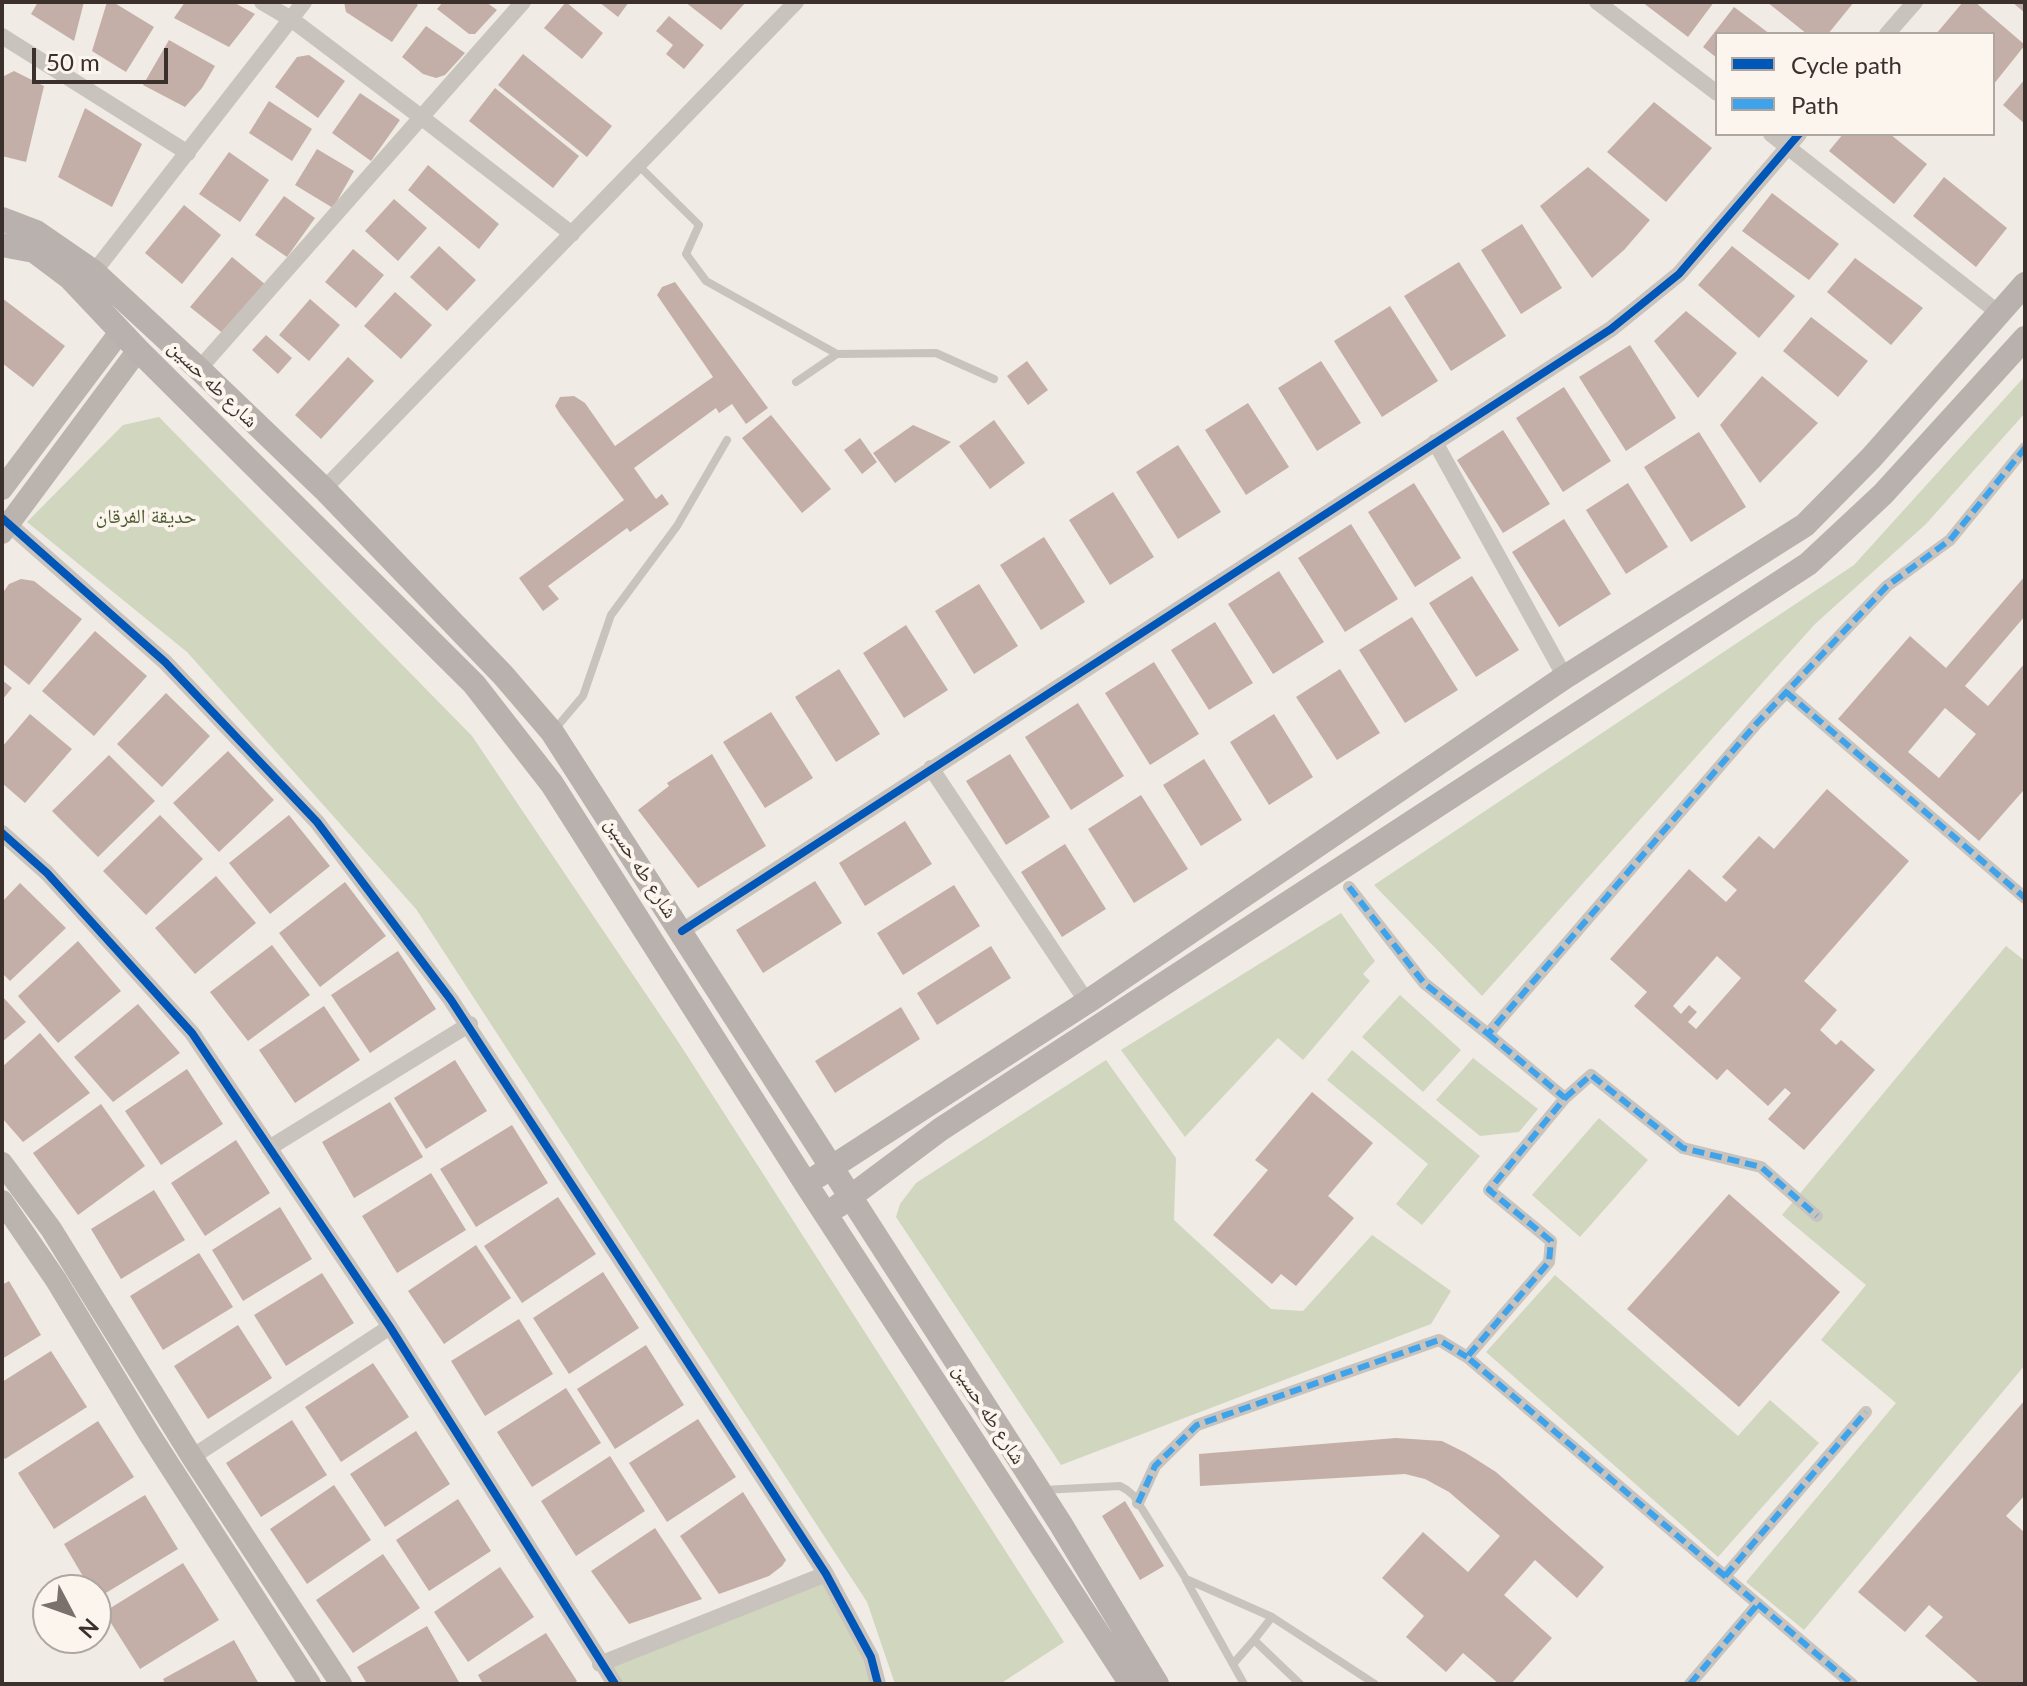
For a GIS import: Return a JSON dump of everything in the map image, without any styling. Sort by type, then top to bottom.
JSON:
[{"type":"main road","name":"شارع طه حسين","points":[[2,219],[36,232],[94,272],[199,369],[324,489],[503,675],[552,732],[1039,1490],[1157,1684]]},
{"type":"main road","name":"شارع طه حسين","points":[[2,245],[34,251],[70,278],[120,332],[474,684],[552,784],[806,1184],[1131,1684]]},
{"type":"main road","points":[[806,1184],[1087,1002],[1565,677],[1805,525],[1872,457],[2025,284]]},
{"type":"main road","points":[[2,489],[120,332]]},
{"type":"main road","points":[[826,1214],[941,1129],[1808,564],[1883,494],[2025,338]]},
{"type":"main road","points":[[4,525],[138,350]]},
{"type":"main road","points":[[2,1163],[51,1229],[192,1457],[341,1684]]},
{"type":"main road","points":[[2,1201],[56,1280],[204,1520],[310,1684]]},
{"type":"street","points":[[262,2],[291,19],[572,234]]},
{"type":"street","points":[[94,272],[304,2]]},
{"type":"street","points":[[199,369],[523,2]]},
{"type":"street","points":[[324,489],[796,2]]},
{"type":"street","points":[[1597,2],[1715,91]]},
{"type":"street","points":[[1889,32],[1915,2]]},
{"type":"street","points":[[2,36],[188,153]]},
{"type":"street","points":[[682,931],[1599,337],[1645,304],[1699,253],[1794,140],[2000,314]]},
{"type":"street","points":[[1435,442],[1565,677]]},
{"type":"street","points":[[1488,1034],[1786,692],[1887,586],[1950,540],[2025,448]]},
{"type":"street","points":[[4,525],[165,662],[317,822],[470,1024],[826,1574],[871,1657],[878,1684]]},
{"type":"street","points":[[1786,692],[2025,898]]},
{"type":"street","points":[[931,768],[1087,1002]]},
{"type":"street","points":[[2,833],[47,873],[192,1033],[390,1327],[615,1684]]},
{"type":"street","points":[[1349,887],[1424,983],[1565,1098]]},
{"type":"street","points":[[269,1148],[470,1024]]},
{"type":"street","points":[[1467,1357],[1549,1262],[1551,1241],[1489,1190],[1565,1098],[1591,1075],[1683,1148],[1761,1167],[1817,1216]]},
{"type":"street","points":[[192,1457],[390,1327]]},
{"type":"street","points":[[1138,1503],[1155,1466],[1197,1425],[1439,1340],[1467,1357],[1852,1684]]},
{"type":"street","points":[[1725,1576],[1866,1412]]},
{"type":"street","points":[[204,1520],[225,1507]]},
{"type":"street","points":[[600,1664],[826,1574]]},
{"type":"street","points":[[1690,1684],[1758,1604]]},
{"type":"lane","points":[[638,165],[699,225],[686,254],[706,281],[837,354],[936,353],[994,379]]},
{"type":"lane","points":[[796,382],[837,354]]},
{"type":"lane","points":[[552,732],[583,696],[611,615],[677,526],[727,440]]},
{"type":"lane","points":[[1039,1490],[1120,1486],[1127,1490],[1186,1579],[1244,1684]]},
{"type":"lane","points":[[1186,1579],[1272,1617],[1375,1684]]},
{"type":"lane","points":[[1233,1664],[1272,1617]]},
{"type":"lane","points":[[1254,1640],[1300,1684]]},
{"type":"green space","points":[[2025,376],[2025,413],[1926,524],[1815,624],[1482,996],[1374,885],[1854,565]]},
{"type":"green space","name":"حديقة الفرقان","points":[[159,417],[472,736],[679,1043],[1064,1642],[1000,1684],[895,1684],[867,1602],[416,909],[187,652],[27,522],[123,425]]},
{"type":"green space","points":[[1341,913],[1375,961],[1363,974],[1370,981],[1303,1060],[1278,1038],[1185,1137],[1121,1050]]},
{"type":"green space","points":[[2006,946],[2025,961],[2025,1365],[1804,1630],[1746,1582],[1896,1403],[1821,1340],[1866,1285],[1782,1215]]},
{"type":"green space","points":[[1400,995],[1461,1050],[1423,1092],[1362,1037]]},
{"type":"green space","points":[[1352,1050],[1480,1156],[1422,1225],[1396,1204],[1428,1164],[1327,1080]]},
{"type":"green space","points":[[1473,1058],[1538,1109],[1519,1132],[1480,1136],[1436,1100]]},
{"type":"green space","points":[[1106,1060],[1176,1158],[1174,1220],[1271,1309],[1303,1311],[1372,1235],[1451,1291],[1431,1324],[1061,1465],[896,1217],[900,1204],[916,1183]]},
{"type":"green space","points":[[1599,1118],[1648,1160],[1580,1237],[1532,1195]]},
{"type":"green space","points":[[1555,1275],[1738,1436],[1770,1400],[1819,1443],[1718,1557],[1486,1352]]},
{"type":"green space","points":[[826,1574],[875,1684],[615,1684],[600,1664]]},
{"type":"building","points":[[38,2],[84,2],[74,41],[31,14]]},
{"type":"building","points":[[107,2],[113,2],[154,27],[126,72],[92,51]]},
{"type":"building","points":[[185,2],[233,2],[255,14],[229,47],[174,18]]},
{"type":"building","points":[[344,2],[414,2],[418,5],[392,42],[346,12]]},
{"type":"building","points":[[443,2],[486,2],[497,10],[475,34],[469,34],[437,9]]},
{"type":"building","points":[[566,2],[603,33],[582,59],[544,28]]},
{"type":"building","points":[[599,2],[629,2],[618,17]]},
{"type":"building","points":[[685,2],[743,2],[745,3],[721,30]]},
{"type":"building","points":[[1642,2],[1714,2],[1688,37]]},
{"type":"building","points":[[1767,2],[1854,2],[1830,32],[1804,32]]},
{"type":"building","points":[[1963,2],[1975,2],[2025,45],[1995,82],[1995,32],[1938,32]]},
{"type":"building","points":[[2012,2],[2025,2],[2025,13]]},
{"type":"building","points":[[1734,7],[1767,32],[1715,32],[1715,56],[1703,47]]},
{"type":"building","points":[[669,16],[704,45],[684,69],[666,54],[673,45],[656,31]]},
{"type":"building","points":[[426,26],[465,53],[445,75],[436,78],[423,74],[402,57]]},
{"type":"building","points":[[169,40],[215,66],[202,88],[185,107],[143,85]]},
{"type":"building","points":[[523,54],[612,126],[587,157],[498,85]]},
{"type":"building","points":[[309,55],[345,81],[318,118],[275,87],[297,57]]},
{"type":"building","points":[[14,71],[44,86],[26,162],[2,156],[2,77]]},
{"type":"building","points":[[2025,79],[2025,124],[2003,105]]},
{"type":"building","points":[[495,88],[579,156],[553,188],[469,121]]},
{"type":"building","points":[[360,93],[400,120],[371,161],[332,133]]},
{"type":"building","points":[[269,101],[312,129],[292,161],[249,133]]},
{"type":"building","points":[[1654,102],[1712,148],[1666,202],[1607,152]]},
{"type":"building","points":[[85,108],[142,144],[112,207],[58,177]]},
{"type":"building","points":[[1841,136],[1892,136],[1927,164],[1894,204],[1829,151]]},
{"type":"building","points":[[317,149],[354,171],[333,208],[295,185]]},
{"type":"building","points":[[229,152],[269,180],[240,222],[199,194]]},
{"type":"building","points":[[428,165],[499,224],[479,249],[408,190]]},
{"type":"building","points":[[1588,167],[1650,220],[1624,250],[1592,278],[1540,206]]},
{"type":"building","points":[[1944,177],[2007,228],[1976,267],[1913,216]]},
{"type":"building","points":[[1772,193],[1839,244],[1809,280],[1742,231]]},
{"type":"building","points":[[284,196],[315,218],[287,257],[255,235]]},
{"type":"building","points":[[394,199],[427,228],[398,261],[365,231]]},
{"type":"building","points":[[184,205],[221,235],[182,284],[145,253]]},
{"type":"building","points":[[1522,224],[1562,288],[1521,314],[1481,250]]},
{"type":"building","points":[[439,246],[476,280],[447,311],[410,277]]},
{"type":"building","points":[[1732,246],[1795,296],[1759,338],[1698,285]]},
{"type":"building","points":[[353,249],[384,275],[356,308],[325,282]]},
{"type":"building","points":[[232,257],[266,285],[225,335],[190,307]]},
{"type":"building","points":[[1855,258],[1923,308],[1891,345],[1827,292]]},
{"type":"building","points":[[1459,262],[1506,336],[1451,371],[1404,296]]},
{"type":"building","points":[[675,282],[768,408],[746,424],[732,404],[719,413],[716,408],[634,468],[656,499],[662,494],[669,504],[630,532],[627,528],[548,586],[559,599],[543,611],[519,578],[624,500],[555,406],[560,397],[574,396],[585,403],[615,446],[713,377],[657,295],[662,287]]},
{"type":"building","points":[[395,292],[432,325],[401,359],[364,326]]},
{"type":"building","points":[[2,298],[65,346],[33,387],[2,363]]},
{"type":"building","points":[[310,299],[340,325],[309,361],[279,335]]},
{"type":"building","points":[[1390,306],[1438,381],[1382,417],[1334,341]]},
{"type":"building","points":[[1686,311],[1737,353],[1698,398],[1654,341]]},
{"type":"building","points":[[1811,317],[1868,361],[1838,397],[1783,351]]},
{"type":"building","points":[[266,335],[292,358],[278,374],[252,350]]},
{"type":"building","points":[[1630,345],[1676,418],[1626,451],[1579,377]]},
{"type":"building","points":[[348,357],[374,381],[321,439],[295,415]]},
{"type":"building","points":[[1027,361],[1048,390],[1028,405],[1007,376]]},
{"type":"building","points":[[1321,361],[1361,423],[1317,451],[1278,388]]},
{"type":"building","points":[[1762,376],[1818,423],[1760,483],[1720,425]]},
{"type":"building","points":[[1564,387],[1611,461],[1563,492],[1516,418]]},
{"type":"building","points":[[1248,403],[1289,467],[1246,495],[1205,430]]},
{"type":"building","points":[[771,415],[831,489],[802,513],[742,438]]},
{"type":"building","points":[[994,420],[1025,463],[990,489],[959,446]]},
{"type":"building","points":[[913,425],[951,442],[895,483],[873,453]]},
{"type":"building","points":[[1503,430],[1550,504],[1503,533],[1457,460]]},
{"type":"building","points":[[1699,432],[1746,507],[1691,542],[1644,467]]},
{"type":"building","points":[[860,438],[877,462],[862,474],[844,450]]},
{"type":"building","points":[[1178,445],[1221,512],[1178,539],[1136,472]]},
{"type":"building","points":[[1414,483],[1461,558],[1415,587],[1368,512]]},
{"type":"building","points":[[1628,483],[1668,547],[1626,574],[1586,510]]},
{"type":"building","points":[[1113,492],[1154,557],[1110,585],[1069,520]]},
{"type":"building","points":[[1564,519],[1611,594],[1559,627],[1512,552]]},
{"type":"building","points":[[1351,524],[1398,599],[1345,632],[1298,558]]},
{"type":"building","points":[[1044,537],[1085,602],[1041,630],[1000,565]]},
{"type":"building","points":[[1279,571],[1324,642],[1273,674],[1228,604]]},
{"type":"building","points":[[1472,576],[1519,650],[1476,677],[1429,603]]},
{"type":"building","points":[[2025,576],[2025,616],[1965,686],[1988,706],[2025,663],[2025,792],[1979,841],[1838,719],[1910,636],[1946,668]],"holes":[[[1945,708],[1976,734],[1939,778],[1908,752]]]},
{"type":"building","points":[[21,579],[34,581],[82,619],[29,685],[2,663],[2,594],[9,584]]},
{"type":"building","points":[[979,584],[1018,646],[974,674],[935,611]]},
{"type":"building","points":[[1412,617],[1458,690],[1405,723],[1359,650]]},
{"type":"building","points":[[1215,622],[1253,683],[1209,710],[1171,650]]},
{"type":"building","points":[[906,625],[948,690],[904,718],[863,653]]},
{"type":"building","points":[[95,631],[147,676],[94,736],[42,691]]},
{"type":"building","points":[[1154,662],[1199,734],[1150,765],[1105,693]]},
{"type":"building","points":[[839,669],[880,734],[836,762],[795,697]]},
{"type":"building","points":[[1340,669],[1380,733],[1337,760],[1296,697]]},
{"type":"building","points":[[2,680],[12,688],[2,700]]},
{"type":"building","points":[[166,693],[210,736],[162,787],[117,744]]},
{"type":"building","points":[[1078,703],[1124,776],[1071,810],[1025,737]]},
{"type":"building","points":[[771,712],[813,778],[765,808],[723,742]]},
{"type":"building","points":[[30,714],[72,749],[25,803],[2,783],[2,747]]},
{"type":"building","points":[[1274,714],[1313,777],[1269,805],[1230,742]]},
{"type":"building","points":[[228,751],[274,800],[219,852],[173,803]]},
{"type":"building","points":[[712,754],[766,846],[698,888],[638,810],[669,786],[667,783]]},
{"type":"building","points":[[1010,754],[1050,817],[1006,845],[966,781]]},
{"type":"building","points":[[109,755],[155,801],[98,857],[52,811]]},
{"type":"building","points":[[1204,759],[1242,820],[1201,846],[1163,785]]},
{"type":"building","points":[[1827,789],[1909,861],[1804,981],[1837,1010],[1820,1030],[1836,1045],[1841,1040],[1875,1070],[1804,1150],[1768,1119],[1791,1093],[1785,1088],[1768,1106],[1727,1069],[1717,1080],[1634,1006],[1647,992],[1610,959],[1689,869],[1726,902],[1737,890],[1722,877],[1759,836],[1774,849]],"holes":[[[1717,956],[1741,978],[1696,1029],[1688,1022],[1697,1012],[1689,1005],[1681,1014],[1673,1006]]]},
{"type":"building","points":[[1141,795],[1188,869],[1134,903],[1088,829]]},
{"type":"building","points":[[160,815],[203,859],[146,915],[103,871]]},
{"type":"building","points":[[289,815],[330,866],[270,914],[229,863]]},
{"type":"building","points":[[905,821],[932,864],[865,906],[839,863]]},
{"type":"building","points":[[1065,844],[1106,909],[1062,937],[1021,872]]},
{"type":"building","points":[[216,876],[256,923],[195,974],[155,928]]},
{"type":"building","points":[[815,881],[842,923],[763,973],[736,930]]},
{"type":"building","points":[[345,882],[386,936],[320,987],[279,933]]},
{"type":"building","points":[[20,883],[66,928],[10,981],[2,973],[2,902]]},
{"type":"building","points":[[954,885],[980,926],[903,975],[877,933]]},
{"type":"building","points":[[78,941],[121,991],[58,1043],[18,996]]},
{"type":"building","points":[[272,945],[310,995],[248,1041],[210,992]]},
{"type":"building","points":[[991,946],[1011,978],[937,1025],[917,993]]},
{"type":"building","points":[[398,951],[436,1009],[370,1053],[331,995]]},
{"type":"building","points":[[2,996],[26,1022],[2,1042]]},
{"type":"building","points":[[138,1004],[180,1053],[113,1102],[74,1057]]},
{"type":"building","points":[[324,1006],[360,1060],[295,1103],[259,1050]]},
{"type":"building","points":[[901,1007],[920,1039],[835,1093],[815,1061]]},
{"type":"building","points":[[40,1033],[90,1093],[23,1142],[2,1118],[2,1067]]},
{"type":"building","points":[[455,1060],[487,1111],[426,1149],[394,1098]]},
{"type":"building","points":[[187,1069],[223,1124],[161,1165],[125,1111]]},
{"type":"building","points":[[1312,1092],[1373,1143],[1328,1196],[1354,1218],[1296,1286],[1281,1274],[1272,1284],[1213,1235],[1268,1170],[1255,1160]]},
{"type":"building","points":[[390,1102],[423,1157],[354,1198],[322,1142]]},
{"type":"building","points":[[101,1104],[145,1166],[78,1215],[33,1153]]},
{"type":"building","points":[[512,1125],[548,1183],[476,1227],[440,1169]]},
{"type":"building","points":[[236,1140],[270,1193],[205,1236],[171,1183]]},
{"type":"building","points":[[431,1173],[466,1230],[397,1273],[362,1216]]},
{"type":"building","points":[[154,1190],[185,1240],[121,1279],[91,1229]]},
{"type":"building","points":[[1729,1194],[1840,1292],[1739,1407],[1627,1309]]},
{"type":"building","points":[[558,1197],[596,1254],[522,1303],[484,1246]]},
{"type":"building","points":[[280,1207],[312,1259],[243,1301],[212,1250]]},
{"type":"building","points":[[476,1245],[511,1298],[444,1344],[408,1291]]},
{"type":"building","points":[[199,1253],[233,1307],[163,1350],[130,1296]]},
{"type":"building","points":[[603,1272],[639,1328],[569,1374],[533,1318]]},
{"type":"building","points":[[322,1273],[354,1323],[286,1366],[254,1315]]},
{"type":"building","points":[[9,1281],[41,1335],[2,1359],[2,1285]]},
{"type":"building","points":[[519,1319],[553,1374],[485,1416],[451,1361]]},
{"type":"building","points":[[238,1325],[272,1378],[208,1419],[174,1366]]},
{"type":"building","points":[[646,1345],[684,1405],[615,1449],[577,1389]]},
{"type":"building","points":[[51,1351],[87,1407],[5,1459],[2,1455],[2,1382]]},
{"type":"building","points":[[373,1363],[409,1417],[341,1462],[305,1407]]},
{"type":"building","points":[[566,1388],[601,1443],[532,1487],[497,1432]]},
{"type":"building","points":[[2025,1400],[2025,1495],[2006,1516],[2025,1533],[2025,1684],[1980,1684],[1925,1636],[1943,1617],[1929,1605],[1905,1632],[1858,1592]]},
{"type":"building","points":[[698,1419],[736,1477],[667,1522],[629,1463]]},
{"type":"building","points":[[292,1420],[327,1475],[261,1517],[226,1463]]},
{"type":"building","points":[[98,1421],[134,1477],[54,1529],[18,1473]]},
{"type":"building","points":[[416,1431],[450,1484],[385,1527],[350,1474]]},
{"type":"building","points":[[1396,1438],[1442,1441],[1466,1453],[1496,1472],[1604,1567],[1577,1598],[1535,1560],[1504,1595],[1552,1638],[1511,1684],[1499,1684],[1463,1653],[1446,1672],[1406,1637],[1424,1616],[1382,1578],[1423,1532],[1468,1572],[1500,1536],[1449,1492],[1425,1479],[1405,1474],[1200,1486],[1199,1454]]},
{"type":"building","points":[[610,1456],[645,1511],[576,1556],[541,1501]]},
{"type":"building","points":[[334,1485],[371,1540],[307,1584],[270,1529]]},
{"type":"building","points":[[743,1492],[786,1560],[769,1576],[719,1594],[680,1536]]},
{"type":"building","points":[[145,1495],[178,1549],[112,1589],[112,1574],[82,1574],[64,1544]]},
{"type":"building","points":[[458,1499],[491,1551],[429,1591],[396,1540]]},
{"type":"building","points":[[1125,1501],[1164,1566],[1140,1580],[1102,1516]]},
{"type":"building","points":[[655,1528],[702,1599],[629,1624],[591,1571]]},
{"type":"building","points":[[383,1554],[420,1608],[353,1653],[316,1600]]},
{"type":"building","points":[[183,1563],[219,1620],[140,1669],[112,1625],[112,1607]]},
{"type":"building","points":[[500,1567],[534,1617],[468,1662],[434,1612]]},
{"type":"building","points":[[427,1626],[460,1684],[367,1684],[357,1667]]},
{"type":"building","points":[[546,1633],[577,1681],[573,1684],[483,1684],[478,1675]]},
{"type":"building","points":[[234,1640],[259,1684],[165,1684],[163,1679]]},
{"type":"marked path","points":[[1349,887],[1424,983],[1488,1034],[1757,723],[1887,586],[1950,540],[2025,448]]},
{"type":"marked path","points":[[1786,692],[2025,898]]},
{"type":"marked path","points":[[1488,1034],[1565,1098],[1489,1190],[1551,1241],[1549,1262],[1467,1357],[1852,1684]]},
{"type":"marked path","points":[[1565,1098],[1591,1075],[1683,1148],[1761,1167],[1817,1216]]},
{"type":"marked path","points":[[1138,1503],[1155,1466],[1197,1425],[1439,1340],[1467,1357]]},
{"type":"marked path","points":[[1725,1576],[1866,1412]]},
{"type":"marked path","points":[[1690,1684],[1758,1604]]},
{"type":"cycle path","points":[[682,931],[1611,329],[1679,274],[1797,136]]},
{"type":"cycle path","points":[[2,518],[165,662],[317,822],[451,1000],[826,1574],[871,1657],[878,1684]]},
{"type":"cycle path","points":[[2,833],[47,873],[192,1033],[390,1327],[615,1684]]}]
